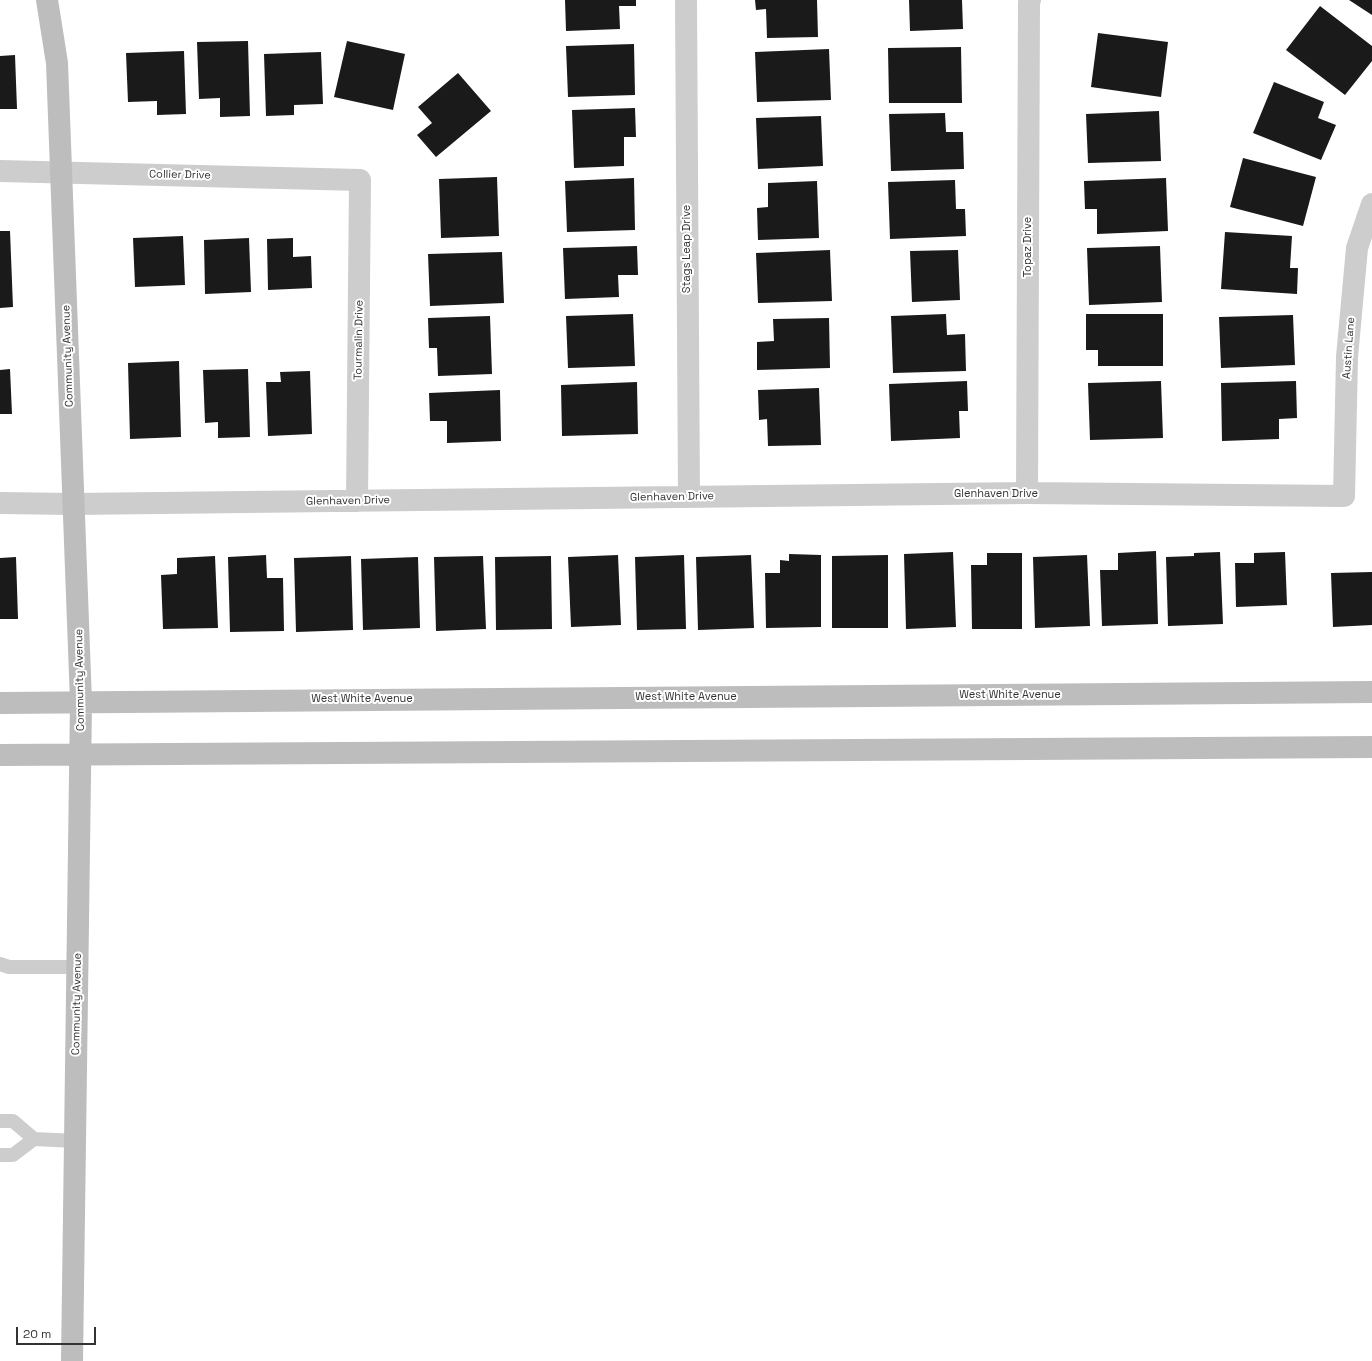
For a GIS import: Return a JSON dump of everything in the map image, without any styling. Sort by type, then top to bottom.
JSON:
[{"type":"main road","name":"Community Avenue","points":[[46,0],[56,63],[81,702],[72,1361]]},
{"type":"main road","name":"West White Avenue","points":[[0,703],[1372,692]]},
{"type":"main road","points":[[0,755],[1372,747]]},
{"type":"street","name":"Stags Leap Drive","points":[[686,0],[689,497]]},
{"type":"street","name":"Topaz Drive","points":[[1028,493],[1030,0]]},
{"type":"street","name":"Collier Drive","points":[[0,171],[360,180]]},
{"type":"street","name":"Tourmalin Drive","points":[[357,501],[360,180]]},
{"type":"street","name":"Austin Lane","points":[[1344,496],[1347,357],[1357,248],[1372,204]]},
{"type":"street","name":"Glenhaven Drive","points":[[0,503],[73,504],[1028,493],[1344,496]]},
{"type":"lane","points":[[0,964],[9,967],[78,967]]},
{"type":"lane","points":[[0,1121],[13,1121],[34,1139],[76,1141]]},
{"type":"lane","points":[[0,1155],[13,1155],[34,1139]]},
{"type":"building","points":[[565,0],[636,0],[636,6],[619,6],[620,29],[566,31]]},
{"type":"building","points":[[755,0],[817,0],[818,37],[767,38],[766,9],[756,10]]},
{"type":"building","points":[[909,0],[962,0],[963,29],[910,31]]},
{"type":"building","points":[[1349,0],[1372,0],[1372,15]]},
{"type":"building","points":[[1320,6],[1372,46],[1372,61],[1345,95],[1286,50]]},
{"type":"building","points":[[1098,33],[1168,42],[1161,97],[1091,87]]},
{"type":"building","points":[[248,41],[250,116],[220,117],[220,98],[199,99],[197,42]]},
{"type":"building","points":[[347,41],[405,54],[393,110],[334,97]]},
{"type":"building","points":[[634,44],[635,95],[568,97],[566,46]]},
{"type":"building","points":[[961,47],[962,103],[889,103],[888,48]]},
{"type":"building","points":[[829,49],[831,100],[757,102],[755,52]]},
{"type":"building","points":[[184,51],[186,114],[157,115],[157,101],[128,102],[126,53]]},
{"type":"building","points":[[321,52],[323,104],[294,105],[294,115],[266,116],[264,54]]},
{"type":"building","points":[[15,55],[17,109],[0,109],[0,56]]},
{"type":"building","points":[[458,73],[491,111],[436,157],[417,135],[432,123],[418,107]]},
{"type":"building","points":[[1274,82],[1324,102],[1318,118],[1336,125],[1321,160],[1253,133]]},
{"type":"building","points":[[635,108],[636,137],[624,137],[624,166],[574,168],[572,110]]},
{"type":"building","points":[[1159,111],[1161,161],[1088,163],[1086,114]]},
{"type":"building","points":[[945,113],[946,132],[963,132],[964,169],[891,171],[889,114]]},
{"type":"building","points":[[821,116],[823,166],[758,169],[756,118]]},
{"type":"building","points":[[1243,158],[1316,177],[1303,226],[1230,207]]},
{"type":"building","points":[[497,177],[499,236],[441,238],[439,179]]},
{"type":"building","points":[[634,178],[635,230],[567,232],[565,181]]},
{"type":"building","points":[[1166,178],[1168,231],[1097,234],[1097,209],[1085,209],[1084,181]]},
{"type":"building","points":[[955,180],[956,209],[965,209],[966,236],[890,239],[888,182]]},
{"type":"building","points":[[817,181],[819,238],[758,240],[757,208],[768,207],[768,183]]},
{"type":"building","points":[[0,231],[10,231],[13,307],[0,308]]},
{"type":"building","points":[[1225,232],[1292,236],[1290,268],[1298,268],[1297,294],[1221,289]]},
{"type":"building","points":[[183,236],[185,285],[135,287],[133,238]]},
{"type":"building","points":[[249,238],[251,292],[205,294],[204,240]]},
{"type":"building","points":[[293,238],[293,257],[311,256],[312,288],[268,290],[267,239]]},
{"type":"building","points":[[637,246],[638,275],[618,275],[619,297],[565,299],[563,248]]},
{"type":"building","points":[[1160,246],[1162,302],[1089,305],[1087,248]]},
{"type":"building","points":[[830,250],[832,301],[758,303],[756,253]]},
{"type":"building","points":[[958,250],[960,300],[912,302],[910,251]]},
{"type":"building","points":[[502,252],[504,303],[430,306],[428,254]]},
{"type":"building","points":[[633,314],[635,366],[568,368],[566,316]]},
{"type":"building","points":[[946,314],[947,335],[965,334],[966,371],[893,373],[891,316]]},
{"type":"building","points":[[1086,314],[1163,314],[1163,366],[1098,366],[1098,350],[1086,350]]},
{"type":"building","points":[[1293,315],[1295,365],[1221,368],[1219,317]]},
{"type":"building","points":[[490,316],[492,374],[438,376],[437,348],[429,348],[428,318]]},
{"type":"building","points":[[829,318],[830,368],[757,370],[757,342],[774,341],[773,319]]},
{"type":"building","points":[[179,361],[181,437],[130,439],[128,363]]},
{"type":"building","points":[[10,369],[12,414],[0,414],[0,370]]},
{"type":"building","points":[[248,369],[250,437],[218,438],[218,422],[205,423],[203,370]]},
{"type":"building","points":[[310,371],[312,434],[268,436],[266,382],[281,382],[280,372]]},
{"type":"building","points":[[967,381],[968,411],[959,411],[960,438],[891,441],[889,384]]},
{"type":"building","points":[[1161,381],[1163,438],[1090,440],[1088,383]]},
{"type":"building","points":[[1296,381],[1297,418],[1279,419],[1279,439],[1222,441],[1221,383]]},
{"type":"building","points":[[637,382],[638,434],[562,436],[561,385]]},
{"type":"building","points":[[819,388],[821,445],[768,446],[767,419],[759,420],[758,390]]},
{"type":"building","points":[[500,390],[501,441],[447,443],[447,421],[430,421],[429,393]]},
{"type":"building","points":[[1156,551],[1158,624],[1102,626],[1100,570],[1118,570],[1118,553]]},
{"type":"building","points":[[953,552],[956,627],[906,629],[904,554]]},
{"type":"building","points":[[1220,552],[1223,624],[1168,626],[1166,557],[1194,556],[1194,553]]},
{"type":"building","points":[[1285,552],[1287,605],[1236,607],[1235,563],[1254,563],[1254,553]]},
{"type":"building","points":[[987,553],[1022,553],[1022,629],[972,629],[971,565],[987,565]]},
{"type":"building","points":[[789,554],[821,555],[821,627],[766,628],[765,573],[780,573],[780,560],[789,561]]},
{"type":"building","points":[[266,555],[267,578],[283,578],[284,631],[230,632],[228,557]]},
{"type":"building","points":[[618,555],[621,625],[571,627],[568,557]]},
{"type":"building","points":[[684,555],[686,629],[637,630],[635,557]]},
{"type":"building","points":[[751,555],[754,628],[698,630],[696,557]]},
{"type":"building","points":[[888,555],[888,628],[832,628],[832,556]]},
{"type":"building","points":[[1087,555],[1090,626],[1035,628],[1033,557]]},
{"type":"building","points":[[215,556],[218,628],[163,629],[161,575],[177,574],[177,558]]},
{"type":"building","points":[[351,556],[353,630],[296,632],[294,558]]},
{"type":"building","points":[[483,556],[486,629],[436,631],[434,557]]},
{"type":"building","points":[[551,556],[552,629],[496,630],[495,557]]},
{"type":"building","points":[[16,557],[18,619],[0,619],[0,558]]},
{"type":"building","points":[[418,557],[420,628],[363,630],[361,559]]},
{"type":"building","points":[[1372,572],[1372,625],[1333,627],[1331,573]]}]
